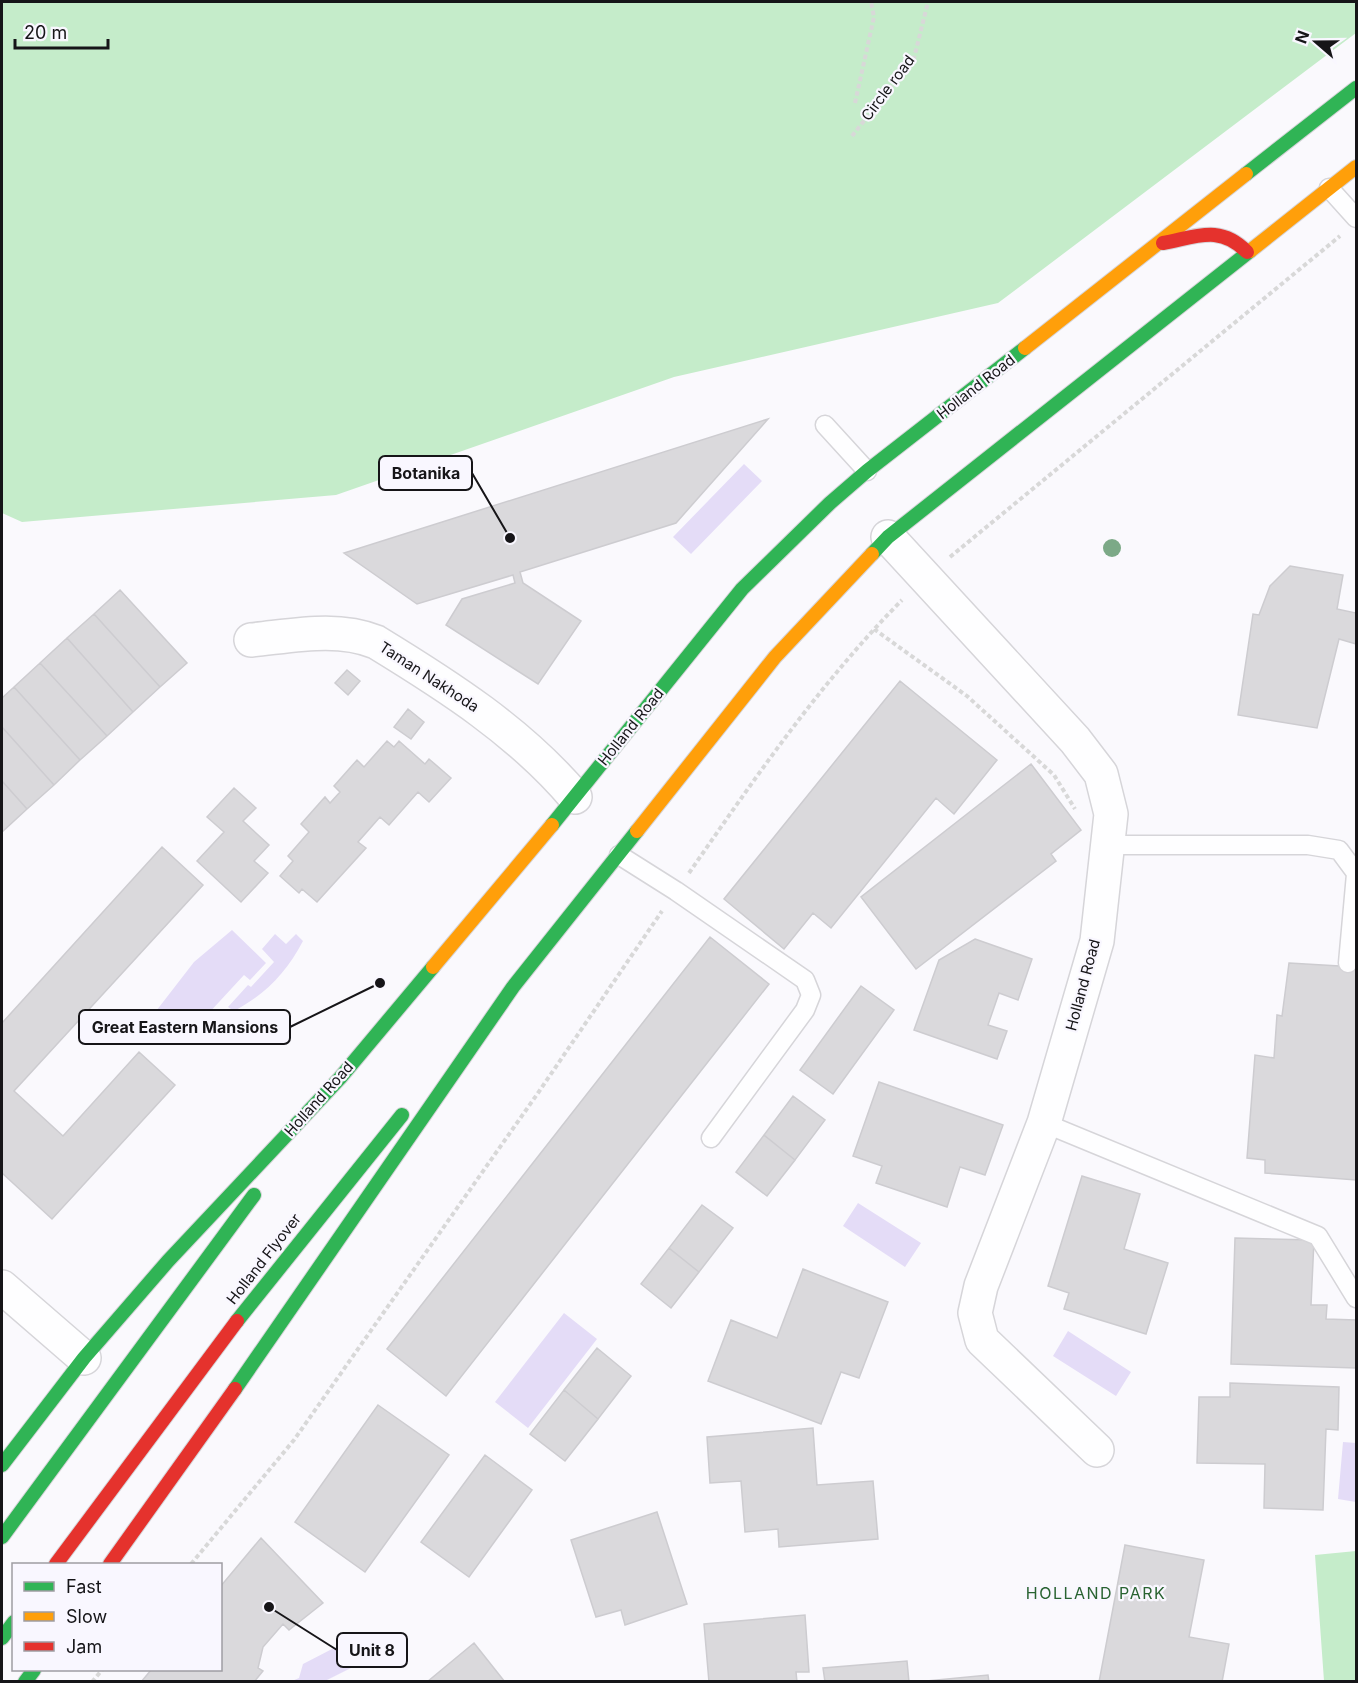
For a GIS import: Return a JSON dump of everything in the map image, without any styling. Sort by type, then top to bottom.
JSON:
[{"type":"main road","name":"Holland Road","points":[[2,1465],[84,1358],[168,1261],[340,1078],[575,797],[742,590],[830,503],[867,471],[1356,88]]},
{"type":"main road","points":[[427,1086],[513,987],[775,657],[888,537],[1356,168]]},
{"type":"main road","points":[[1159,244],[1199,236],[1223,236],[1233,239],[1247,252]]},
{"type":"main road","points":[[111,1563],[176,1474],[513,987]]},
{"type":"main road","points":[[2,1537],[340,1078]]},
{"type":"main road","name":"Holland Flyover","points":[[57,1563],[253,1299],[365,1158],[412,1104]]},
{"type":"main road","points":[[2,1638],[12,1625]]},
{"type":"street","name":"Holland Road","points":[[888,537],[1059,723],[1101,774],[1111,814],[1097,941],[1044,1123],[981,1286],[975,1313],[982,1340],[1097,1450]]},
{"type":"street","name":"Taman Nakhoda","points":[[251,640],[328,633],[358,635],[376,642],[490,716],[550,768],[575,797]]},
{"type":"street","points":[[2,1287],[84,1358]]},
{"type":"lane","points":[[1329,188],[1352,224]]},
{"type":"lane","points":[[825,425],[867,471]]},
{"type":"lane","points":[[1108,845],[1308,844],[1339,850],[1356,874],[1348,963]]},
{"type":"lane","points":[[619,855],[676,891],[805,980],[811,995],[805,1010],[711,1138]]},
{"type":"lane","points":[[1044,1123],[1318,1236],[1356,1298]]},
{"type":"path","points":[[855,103],[874,17],[871,2]]},
{"type":"path","name":"Circle road","points":[[852,136],[914,58],[928,2]]},
{"type":"path","points":[[192,1563],[294,1440],[538,1093],[789,729],[874,628],[926,576],[1352,224]]},
{"type":"path","points":[[874,628],[967,696],[1054,775],[1077,814]]},
{"type":"green space","points":[[2,2],[1356,2],[1356,33],[998,303],[674,377],[336,495],[22,522],[2,513]]},
{"type":"green space","points":[[1356,1551],[1356,1681],[1324,1681],[1315,1555]]},
{"type":"shaded area","points":[[744,464],[762,481],[691,554],[673,537]]},
{"type":"shaded area","points":[[232,930],[266,963],[250,980],[244,975],[183,1041],[153,1015],[194,962]]},
{"type":"shaded area","points":[[275,934],[286,944],[296,934],[303,941],[290,963],[274,982],[234,1011],[228,1007],[274,962],[262,949]]},
{"type":"shaded area","points":[[858,1203],[921,1243],[905,1267],[843,1226]]},
{"type":"shaded area","points":[[564,1313],[597,1339],[528,1428],[495,1402]]},
{"type":"shaded area","points":[[1068,1331],[1131,1372],[1116,1396],[1053,1356]]},
{"type":"shaded area","points":[[1343,1442],[1356,1443],[1356,1502],[1338,1499]]},
{"type":"shaded area","points":[[363,1633],[373,1657],[325,1681],[292,1681],[299,1678],[303,1664]]},
{"type":"building","points":[[768,419],[676,523],[520,572],[523,583],[581,621],[538,684],[446,625],[462,599],[515,583],[513,575],[417,604],[344,553]]},
{"type":"building","points":[[1290,566],[1343,575],[1337,609],[1356,613],[1356,644],[1339,639],[1317,728],[1238,715],[1253,614],[1259,615],[1270,586]]},
{"type":"building","points":[[120,590],[187,663],[160,687],[94,614]]},
{"type":"building","points":[[94,614],[160,687],[133,712],[67,638]]},
{"type":"building","points":[[67,638],[133,712],[107,736],[40,663]]},
{"type":"building","points":[[40,663],[107,736],[80,760],[14,687]]},
{"type":"building","points":[[347,670],[360,681],[348,695],[335,683]]},
{"type":"building","points":[[900,681],[997,760],[954,814],[936,798],[831,928],[813,913],[784,949],[724,899]]},
{"type":"building","points":[[14,687],[80,760],[54,785],[2,727],[2,698]]},
{"type":"building","points":[[408,709],[424,722],[411,739],[394,727]]},
{"type":"building","points":[[2,727],[54,785],[27,809],[2,781]]},
{"type":"building","points":[[387,741],[394,747],[399,741],[425,764],[429,759],[451,778],[429,802],[418,792],[389,825],[380,817],[358,842],[366,848],[317,902],[302,889],[299,893],[280,876],[293,861],[288,856],[309,832],[301,824],[325,797],[330,803],[340,792],[334,786],[357,760],[364,767]]},
{"type":"building","points":[[1031,764],[1081,830],[1051,854],[1056,861],[916,969],[861,897]]},
{"type":"building","points":[[2,781],[27,809],[2,832]]},
{"type":"building","points":[[234,788],[256,808],[243,821],[269,845],[254,861],[268,873],[241,902],[197,861],[224,832],[207,817]]},
{"type":"building","points":[[162,847],[203,885],[14,1091],[63,1136],[139,1052],[175,1085],[52,1219],[2,1173],[2,1023]]},
{"type":"building","points":[[710,937],[769,984],[446,1396],[387,1349]]},
{"type":"building","points":[[975,939],[1032,959],[1018,1000],[999,993],[988,1025],[1007,1031],[997,1059],[914,1030],[939,960]]},
{"type":"building","points":[[1289,963],[1356,967],[1356,1180],[1265,1173],[1265,1160],[1247,1158],[1255,1055],[1274,1058],[1277,1015],[1282,1016]]},
{"type":"building","points":[[861,986],[894,1010],[833,1094],[800,1070]]},
{"type":"building","points":[[879,1082],[1003,1125],[985,1175],[960,1167],[947,1207],[876,1183],[882,1166],[853,1156]]},
{"type":"building","points":[[793,1096],[825,1120],[795,1160],[764,1135]]},
{"type":"building","points":[[764,1135],[795,1160],[767,1196],[736,1172]]},
{"type":"building","points":[[1082,1176],[1140,1194],[1124,1249],[1168,1263],[1146,1334],[1064,1309],[1069,1293],[1048,1286]]},
{"type":"building","points":[[702,1205],[733,1228],[699,1272],[669,1248]]},
{"type":"building","points":[[1235,1238],[1314,1240],[1311,1305],[1327,1305],[1326,1319],[1356,1320],[1356,1368],[1231,1364]]},
{"type":"building","points":[[669,1248],[699,1272],[671,1308],[641,1284]]},
{"type":"building","points":[[803,1269],[888,1302],[859,1378],[841,1372],[821,1424],[708,1381],[731,1320],[777,1338]]},
{"type":"building","points":[[597,1348],[631,1376],[598,1419],[564,1390]]},
{"type":"building","points":[[1230,1383],[1339,1387],[1338,1430],[1326,1429],[1323,1510],[1264,1508],[1265,1464],[1197,1463],[1199,1397],[1230,1397]]},
{"type":"building","points":[[564,1390],[598,1419],[565,1461],[530,1434]]},
{"type":"building","points":[[378,1405],[449,1455],[365,1572],[295,1522]]},
{"type":"building","points":[[813,1428],[817,1485],[873,1481],[878,1539],[779,1547],[778,1529],[745,1532],[741,1481],[710,1483],[707,1437]]},
{"type":"building","points":[[485,1455],[532,1490],[469,1577],[421,1542]]},
{"type":"building","points":[[657,1512],[687,1604],[625,1625],[621,1610],[596,1617],[571,1540]]},
{"type":"building","points":[[261,1538],[323,1603],[289,1630],[283,1624],[263,1647],[258,1668],[263,1671],[254,1682],[141,1682],[150,1671],[222,1671],[222,1585]]},
{"type":"building","points":[[1125,1545],[1204,1560],[1189,1637],[1229,1644],[1222,1682],[1099,1682]]},
{"type":"building","points":[[805,1615],[809,1672],[796,1672],[797,1682],[709,1682],[704,1624]]},
{"type":"building","points":[[474,1643],[505,1682],[427,1682]]},
{"type":"building","points":[[907,1661],[909,1682],[825,1682],[823,1668]]},
{"type":"building","points":[[988,1675],[989,1682],[916,1682]]},
{"type":"traffic: fast","points":[[1246,174],[1356,88]]},
{"type":"traffic: fast","points":[[872,554],[888,537],[1250,251]]},
{"type":"traffic: fast","points":[[552,825],[742,589],[830,503],[867,471],[1025,348]]},
{"type":"traffic: fast","points":[[235,1389],[513,987],[637,831]]},
{"type":"traffic: fast","points":[[2,1465],[84,1358],[168,1261],[340,1078],[433,967]]},
{"type":"traffic: fast","points":[[237,1321],[402,1115]]},
{"type":"traffic: fast","points":[[2,1537],[254,1195]]},
{"type":"traffic: fast","points":[[2,1638],[12,1625]]},
{"type":"traffic: fast","points":[[25,1682],[33,1671]]},
{"type":"traffic: slow","points":[[1250,251],[1356,167]]},
{"type":"traffic: slow","points":[[1025,348],[1246,174]]},
{"type":"traffic: slow","points":[[637,831],[775,657],[872,554]]},
{"type":"traffic: slow","points":[[433,967],[552,825]]},
{"type":"traffic: jam","points":[[1163,243],[1197,236],[1217,235],[1237,243],[1247,252]]},
{"type":"traffic: jam","points":[[57,1563],[237,1321]]},
{"type":"traffic: jam","points":[[111,1563],[235,1389]]},
{"type":"place","name":"Botanika","points":[[510,538]]},
{"type":"place","name":"Great Eastern Mansions","points":[[380,983]]},
{"type":"place","name":"Unit 8","points":[[269,1607]]},
{"type":"district","name":"HOLLAND PARK","points":[[1096,1593]]}]
